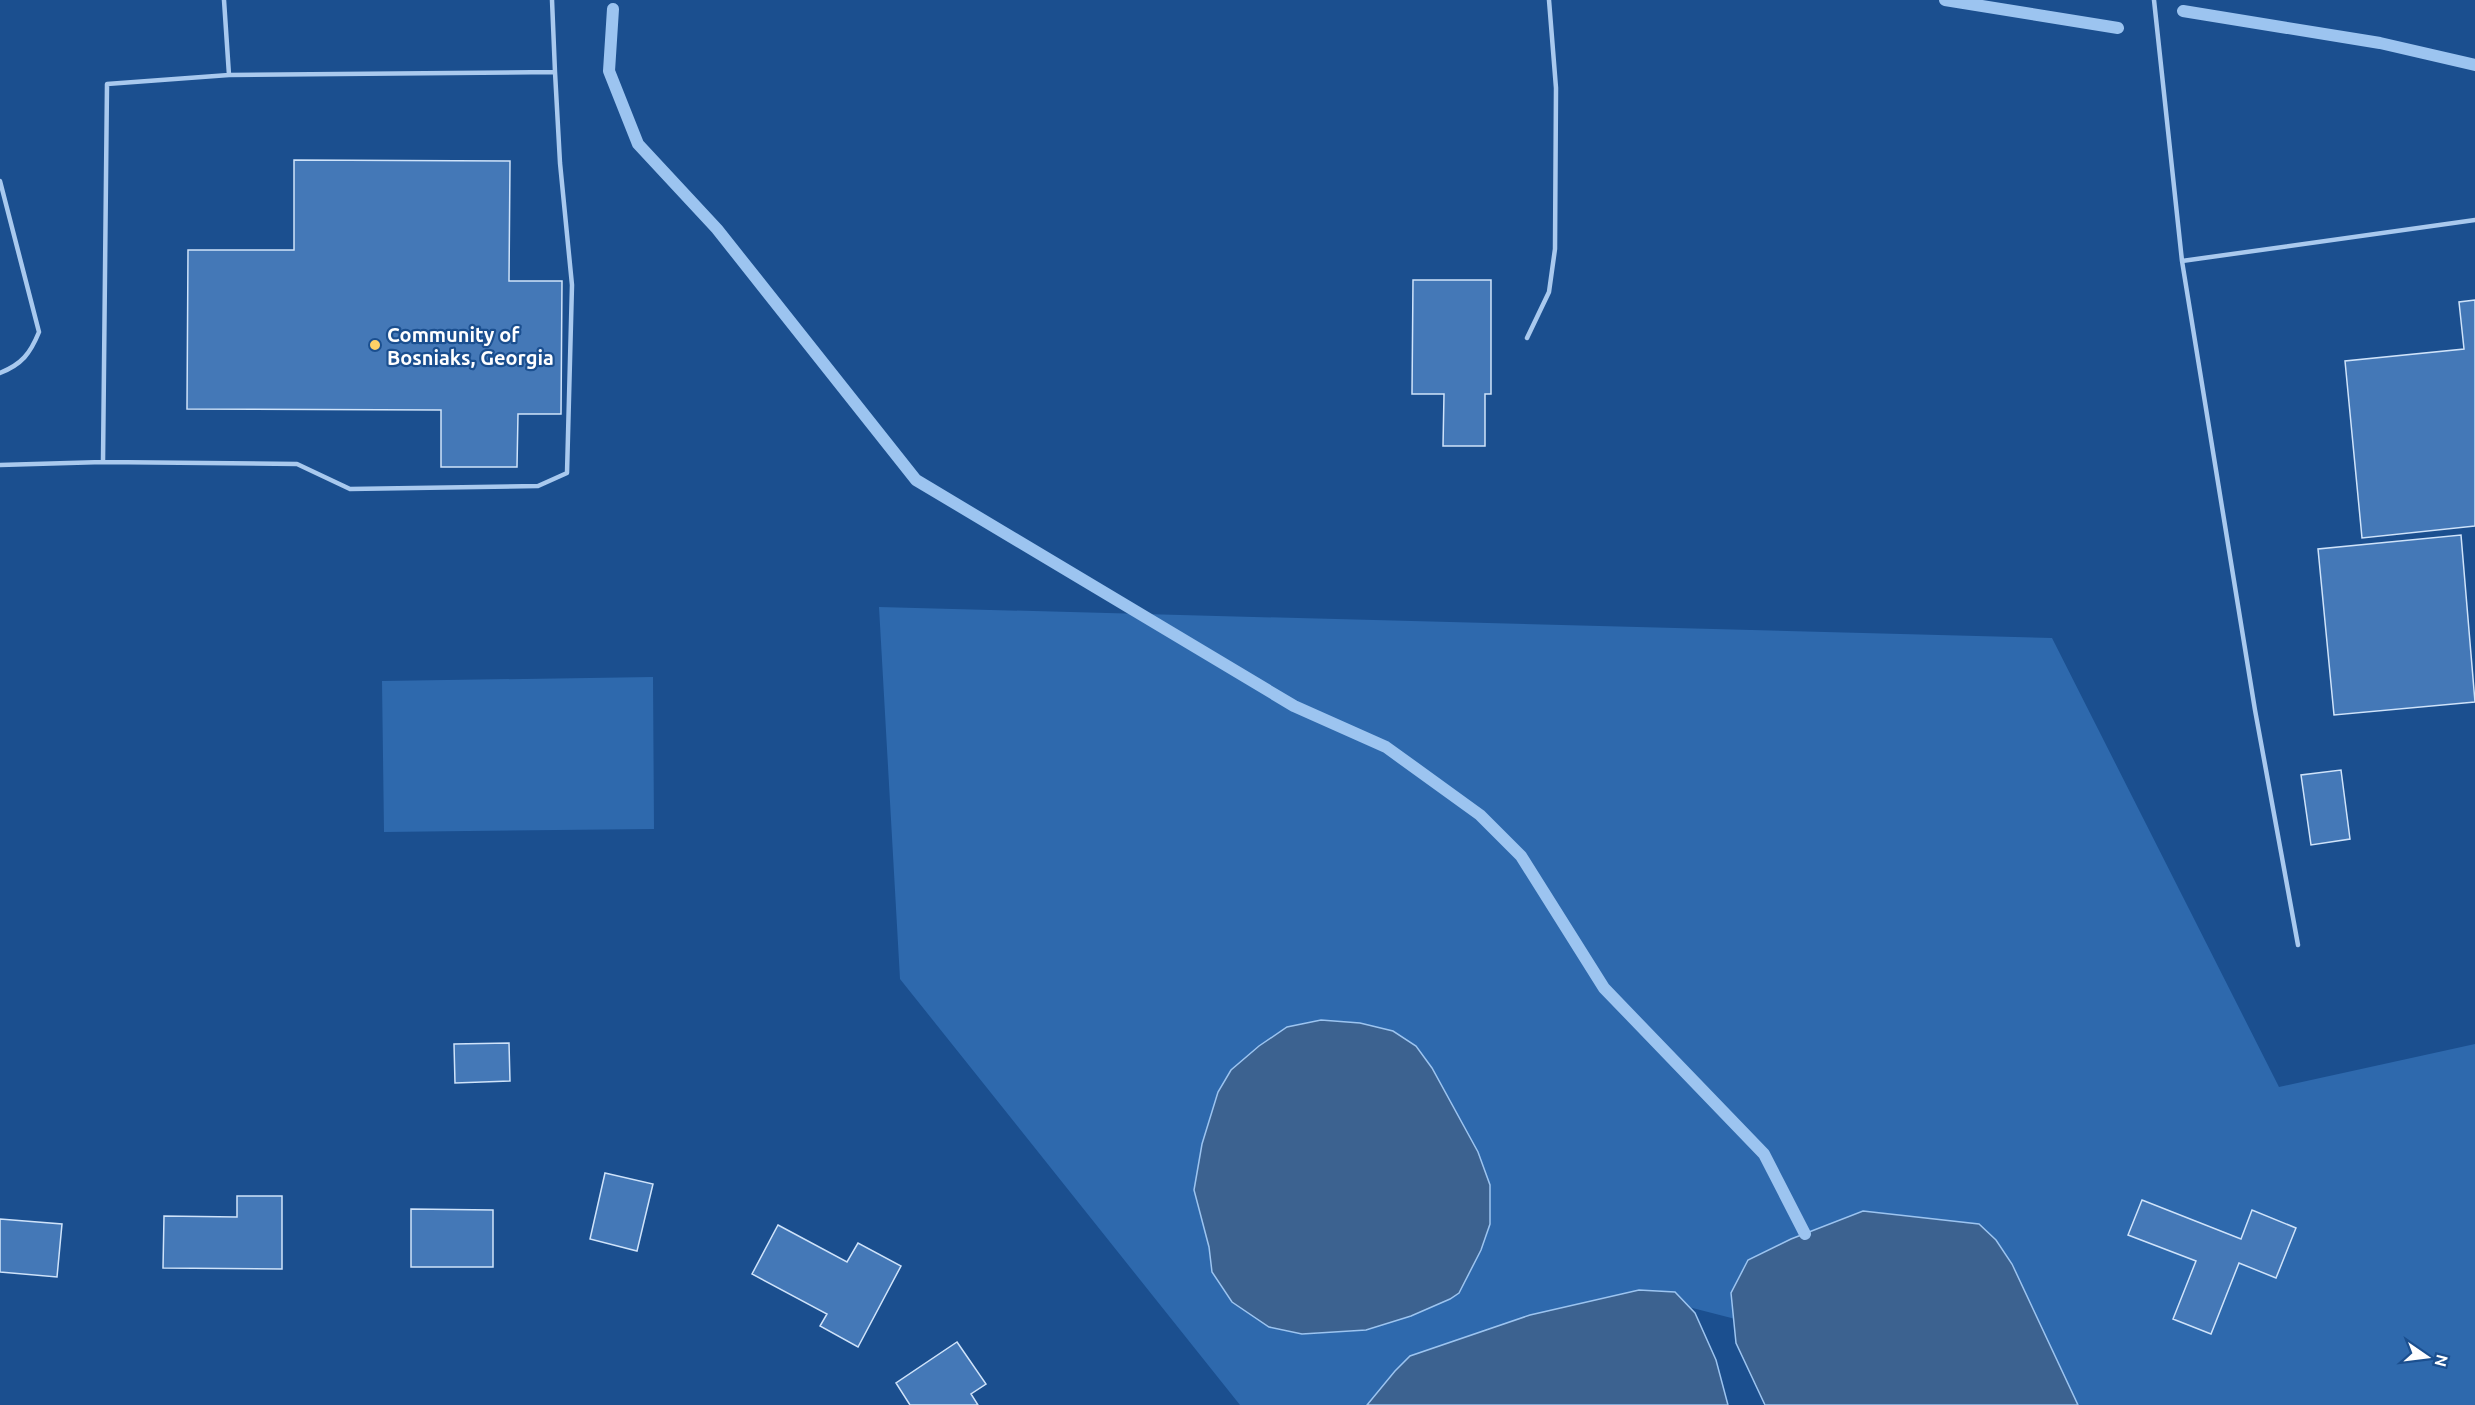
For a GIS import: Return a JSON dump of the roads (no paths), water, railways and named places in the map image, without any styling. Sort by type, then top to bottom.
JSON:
[{"type":"lane","points":[[224,0],[229,75]]},
{"type":"lane","points":[[0,465],[103,462],[297,464],[350,489],[538,486],[567,474],[572,285],[560,163],[552,0]]},
{"type":"lane","points":[[1527,338],[1549,292],[1556,249],[1556,88],[1549,0]]},
{"type":"lane","points":[[2154,0],[2182,261],[2254,710],[2298,945]]},
{"type":"lane","points":[[103,462],[107,84],[229,75],[555,72]]},
{"type":"lane","points":[[0,181],[39,332],[31,351],[14,367],[0,373]]},
{"type":"lane","points":[[2182,261],[2475,220]]},
{"type":"waterway","points":[[1945,0],[2118,28]]},
{"type":"waterway","points":[[613,9],[609,71],[638,144],[717,229],[916,480],[1294,706],[1386,747],[1480,815],[1521,856],[1604,988],[1764,1154],[1805,1234]]},
{"type":"waterway","points":[[2183,11],[2380,43],[2475,65]]},
{"type":"place","name":"Community of Bosniaks, Georgia","points":[[375,345]]}]
